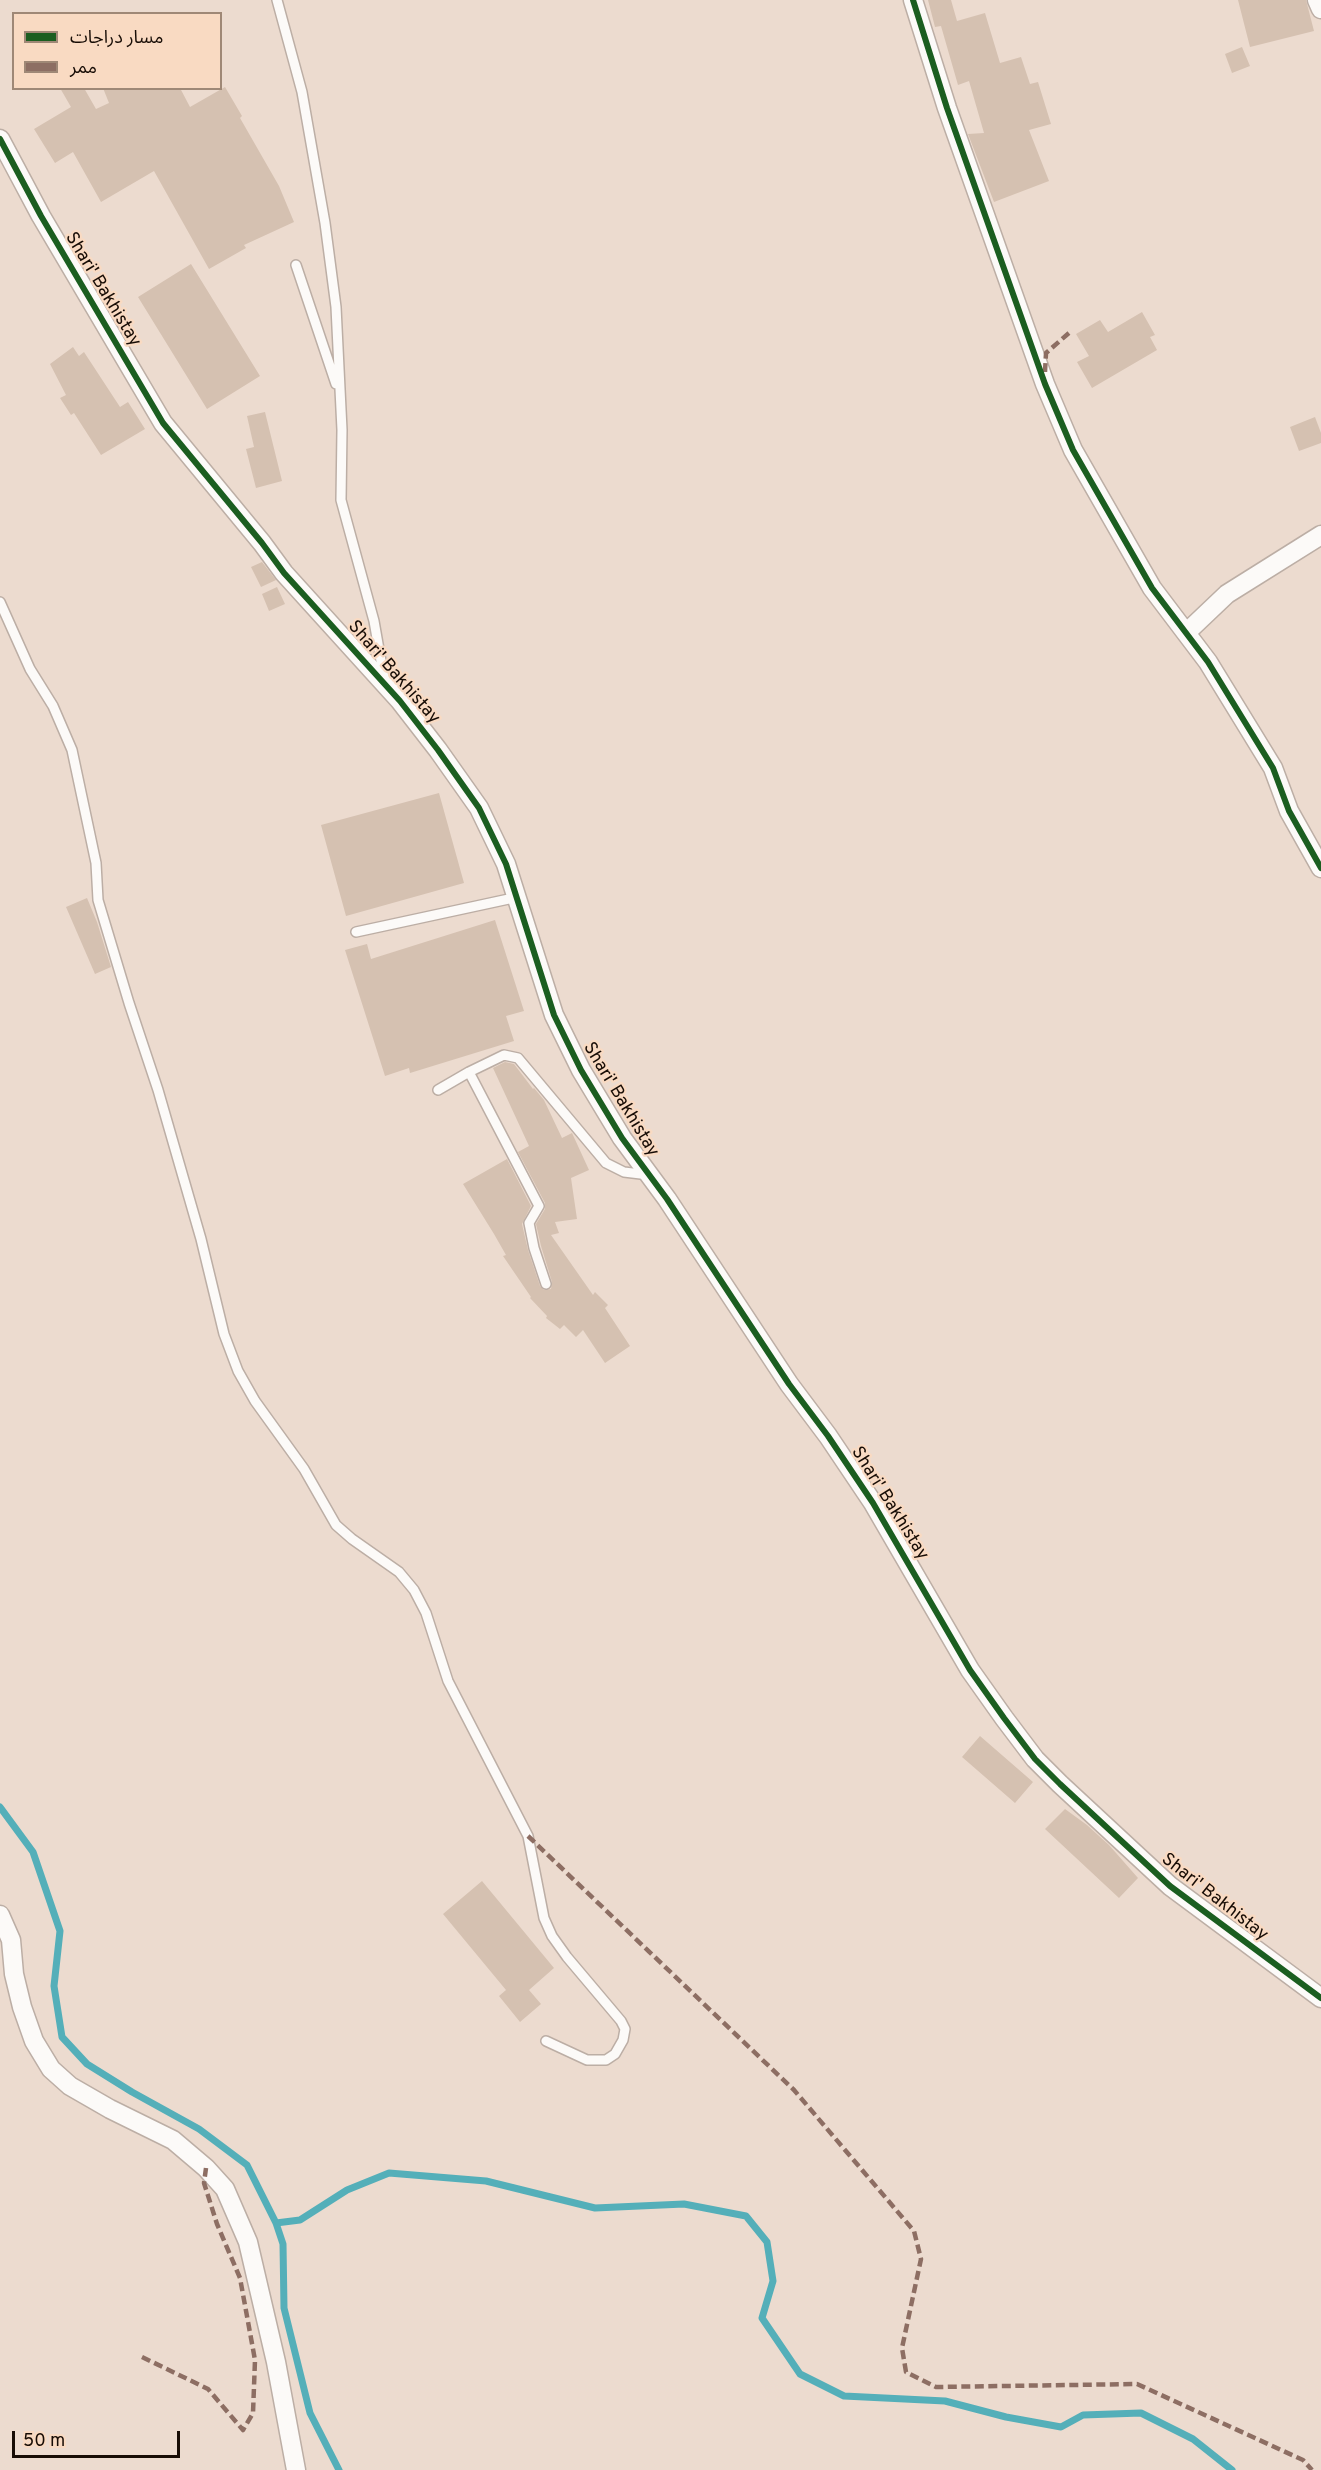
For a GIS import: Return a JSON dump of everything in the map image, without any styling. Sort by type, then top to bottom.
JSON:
[{"type":"street","points":[[913,0],[947,108],[1045,384],[1068,439],[1122,539],[1152,588],[1187,632],[1273,768],[1289,811],[1321,868]]},
{"type":"street","points":[[1317,0],[1321,9]]},
{"type":"street","name":"Shari' Bakhistay","points":[[0,139],[41,216],[163,423],[284,573],[384,684],[438,750],[479,808],[506,864],[518,897],[554,1016],[606,1113],[667,1199],[789,1384],[828,1436],[873,1503],[910,1563],[969,1670],[1035,1759],[1060,1784],[1170,1886],[1321,1998]]},
{"type":"street","points":[[1187,632],[1227,594],[1321,535]]},
{"type":"street","points":[[0,1915],[11,1940],[14,1974],[22,2007],[34,2041],[51,2069],[70,2086],[173,2140],[206,2168],[225,2189],[248,2242],[276,2362],[296,2470]]},
{"type":"lane","points":[[278,0],[302,92],[325,223],[336,307],[342,430],[341,500],[374,621],[384,684]]},
{"type":"lane","points":[[296,265],[340,398]]},
{"type":"lane","points":[[0,602],[30,669],[53,706],[72,750],[96,863],[98,900],[158,1090],[201,1239],[224,1334],[238,1371],[255,1401],[304,1469],[336,1525],[351,1539],[388,1563],[414,1590],[426,1613],[448,1681],[528,1836],[544,1918],[552,1936],[625,2029],[623,2040],[615,2054],[606,2060],[587,2060],[546,2041]]},
{"type":"lane","points":[[356,932],[518,897]]},
{"type":"lane","points":[[438,1090],[504,1055],[518,1058],[606,1163],[624,1172],[649,1175]]},
{"type":"lane","points":[[469,1072],[539,1206],[529,1223],[534,1248],[546,1284]]},
{"type":"building","points":[[928,0],[951,0],[957,21],[985,13],[1000,63],[1021,57],[1030,84],[1038,82],[1051,124],[1029,130],[1049,181],[994,202],[968,134],[984,133],[969,81],[958,85],[941,26],[935,27]]},
{"type":"building","points":[[1238,0],[1306,0],[1314,31],[1250,47]]},
{"type":"building","points":[[1242,47],[1250,66],[1232,73],[1225,54]]},
{"type":"building","points":[[225,87],[242,116],[240,118],[279,186],[294,222],[244,245],[246,248],[209,269],[154,171],[101,202],[73,152],[55,163],[34,129],[71,107],[61,90],[85,90],[96,109],[109,103],[104,90],[181,90],[190,107]]},
{"type":"building","points":[[191,264],[260,376],[207,409],[138,297]]},
{"type":"building","points":[[1142,312],[1155,335],[1150,337],[1157,350],[1092,388],[1077,362],[1089,356],[1076,334],[1100,320],[1108,332]]},
{"type":"building","points":[[73,347],[79,356],[84,352],[120,407],[128,402],[145,429],[101,455],[74,413],[71,415],[60,398],[66,395],[50,364]]},
{"type":"building","points":[[265,412],[282,481],[256,488],[246,449],[254,447],[247,416]]},
{"type":"building","points":[[1315,417],[1321,433],[1321,443],[1299,451],[1290,427]]},
{"type":"building","points":[[262,562],[276,580],[261,587],[251,567]]},
{"type":"building","points":[[277,587],[285,604],[269,611],[262,594]]},
{"type":"building","points":[[439,793],[464,883],[346,916],[321,825]]},
{"type":"building","points":[[87,898],[111,967],[95,974],[66,907]]},
{"type":"building","points":[[495,920],[524,1011],[506,1016],[514,1041],[410,1073],[409,1068],[385,1076],[345,950],[367,944],[371,959]]},
{"type":"building","points":[[505,1062],[514,1064],[544,1100],[562,1138],[572,1133],[589,1170],[571,1178],[577,1219],[555,1222],[559,1233],[551,1235],[593,1295],[595,1292],[608,1305],[605,1308],[630,1346],[605,1363],[583,1330],[576,1337],[564,1325],[560,1329],[546,1318],[547,1316],[530,1298],[503,1256],[506,1255],[463,1184],[507,1159],[531,1206],[522,1224],[540,1286],[544,1290],[551,1289],[552,1282],[536,1224],[545,1209],[545,1203],[518,1152],[529,1146],[493,1068]]},
{"type":"building","points":[[980,1736],[1033,1782],[1015,1803],[962,1757]]},
{"type":"building","points":[[1065,1809],[1109,1845],[1138,1878],[1119,1898],[1045,1829]]},
{"type":"building","points":[[482,1881],[554,1968],[529,1990],[541,2004],[520,2022],[499,1996],[506,1990],[443,1914]]},
{"type":"waterway","points":[[0,1807],[33,1852],[60,1931],[54,1986],[62,2037],[87,2064],[199,2129],[247,2165],[276,2223],[283,2244],[284,2308],[310,2413],[339,2470]]},
{"type":"waterway","points":[[276,2223],[300,2220],[347,2190],[389,2173],[486,2181],[595,2208],[684,2204],[746,2216],[767,2242],[773,2281],[762,2318],[800,2374],[844,2396],[945,2401],[1006,2417],[1061,2427],[1083,2415],[1141,2413],[1193,2439],[1232,2470]]},
{"type":"marked path","points":[[1045,372],[1046,353],[1070,332]]},
{"type":"marked path","points":[[528,1836],[794,2090],[914,2231],[921,2259],[902,2348],[906,2372],[936,2387],[1137,2384],[1303,2460],[1312,2470]]},
{"type":"marked path","points":[[142,2357],[208,2389],[243,2430],[253,2413],[255,2360],[240,2278],[217,2224],[204,2183],[206,2168]]},
{"type":"cycle path","points":[[913,0],[947,108],[1045,384],[1073,450],[1152,588],[1208,662],[1273,768],[1289,811],[1321,868]]},
{"type":"cycle path","points":[[0,139],[41,216],[163,423],[284,573],[400,701],[479,808],[506,864],[554,1015],[581,1070],[622,1138],[667,1199],[789,1384],[828,1436],[873,1503],[970,1670],[1004,1718],[1035,1759],[1170,1886],[1321,1998]]}]
